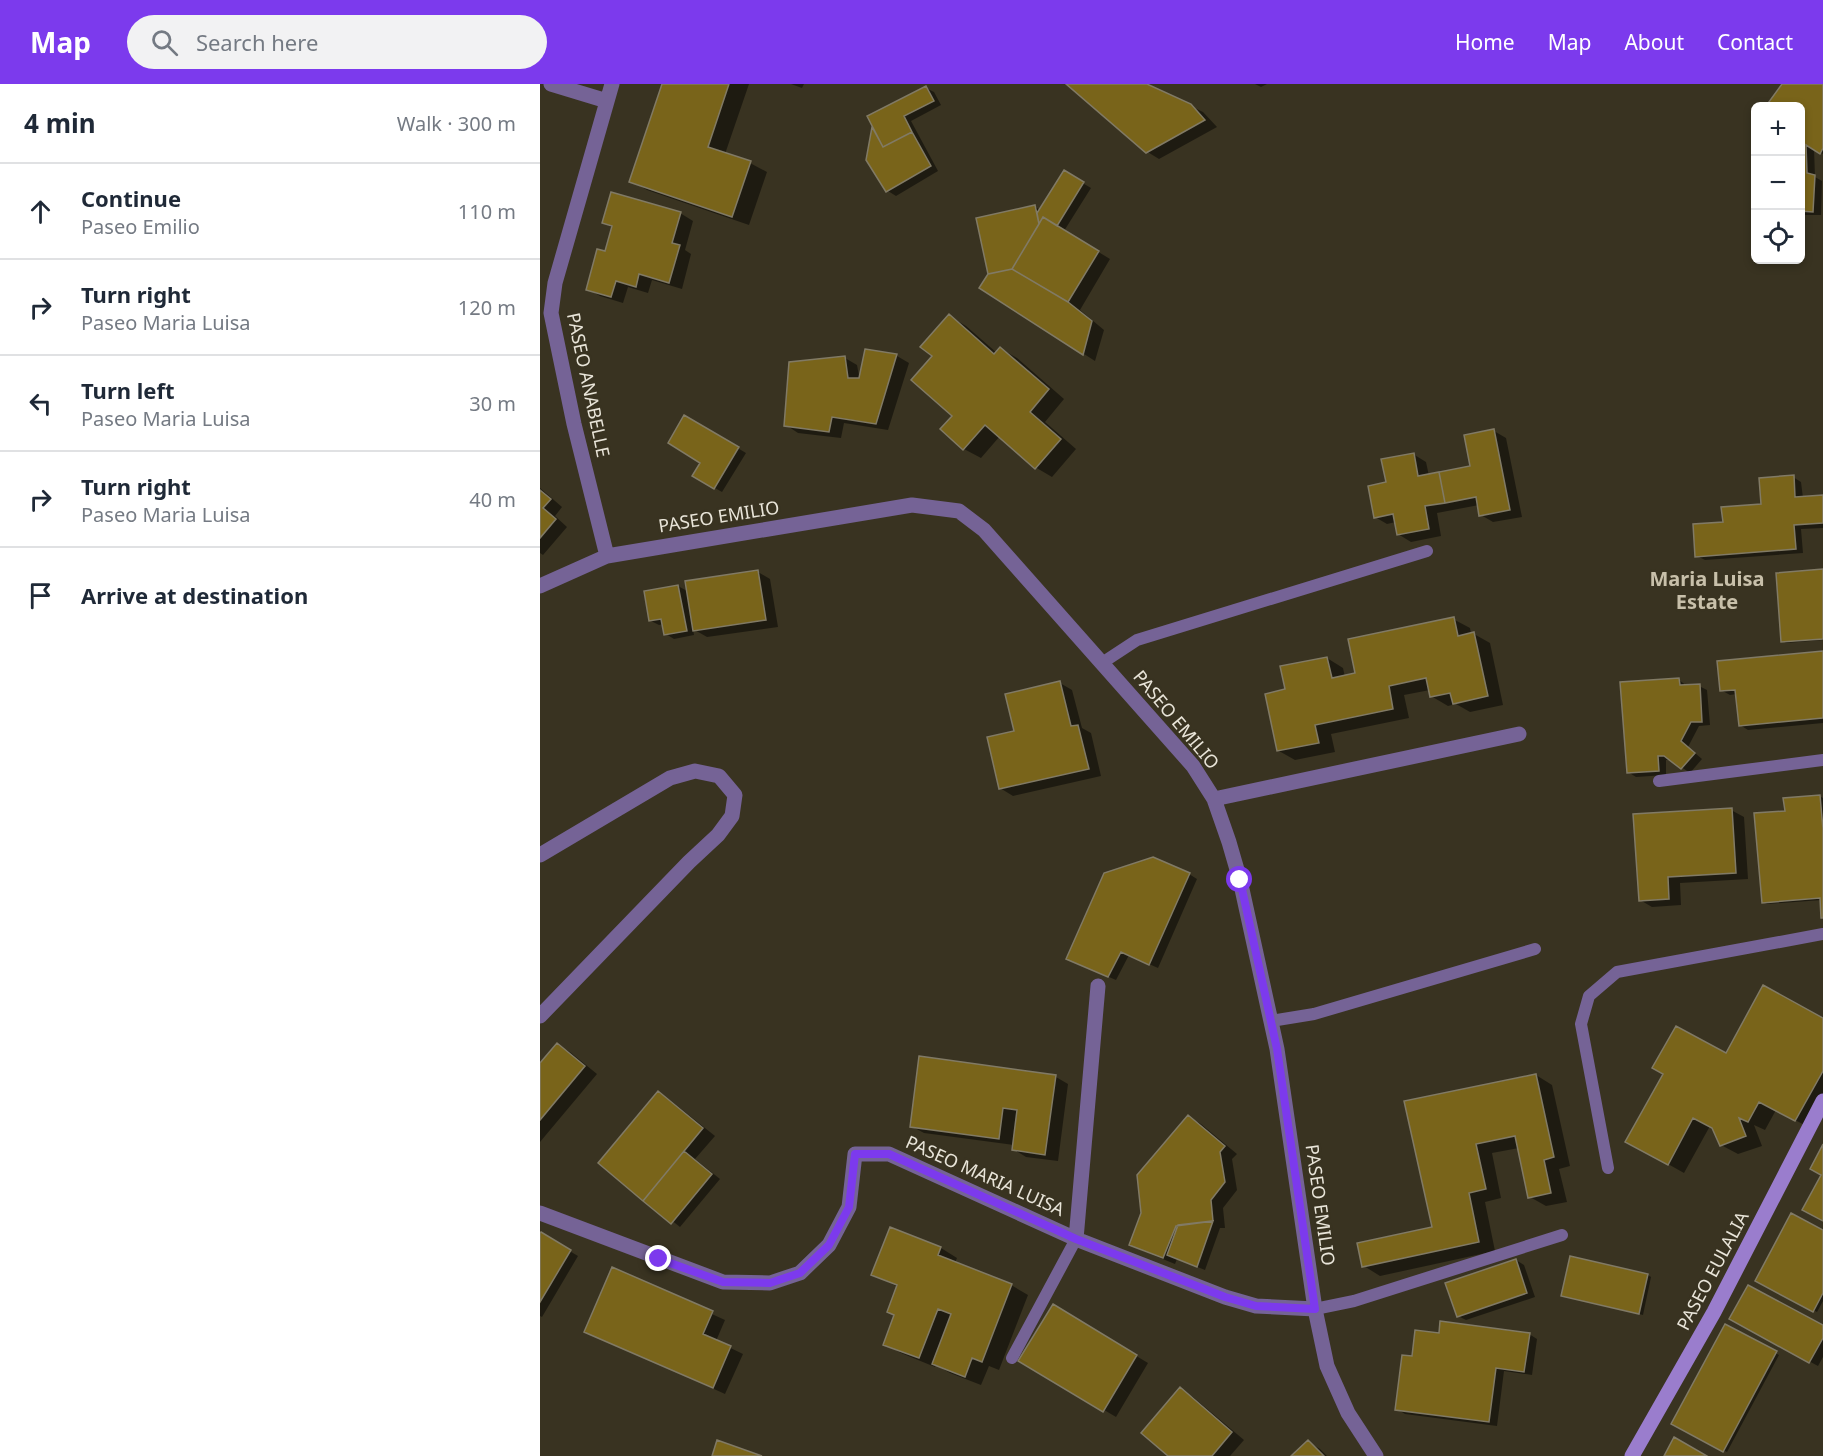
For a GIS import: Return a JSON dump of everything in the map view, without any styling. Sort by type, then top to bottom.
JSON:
[{"type":"street","points":[[551,84],[607,101]]},
{"type":"street","name":"PASEO ANABELLE","points":[[607,556],[574,424],[551,313],[555,283],[612,84]]},
{"type":"street","name":"PASEO EMILIO","points":[[540,586],[607,556],[912,506],[959,511],[984,530],[1193,766],[1214,799],[1240,880],[1277,1049],[1315,1309],[1327,1366],[1348,1413],[1376,1456]]},
{"type":"street","points":[[1214,799],[1519,734]]},
{"type":"street","points":[[540,855],[670,778],[694,771],[719,776],[735,795],[732,816],[718,835],[540,1016]]},
{"type":"street","points":[[1076,1239],[1098,986]]},
{"type":"street","name":"PASEO EULALIA","points":[[1632,1456],[1714,1312],[1823,1101]]},
{"type":"street","name":"PASEO MARIA LUISA","points":[[540,1214],[723,1282],[770,1283],[800,1273],[829,1245],[849,1207],[855,1154],[889,1154],[1076,1239],[1246,1303],[1256,1306],[1315,1309]]},
{"type":"lane","points":[[1102,663],[1137,640],[1427,550]]},
{"type":"lane","points":[[1659,781],[1823,759]]},
{"type":"lane","points":[[1608,1168],[1581,1024],[1589,996],[1617,972],[1823,934]]},
{"type":"lane","points":[[1271,1021],[1314,1014],[1535,949]]},
{"type":"lane","points":[[1315,1309],[1354,1301],[1562,1235]]},
{"type":"lane","points":[[1012,1358],[1076,1239]]},
{"type":"building","points":[[662,84],[729,84],[708,147],[751,161],[732,217],[629,182]]},
{"type":"building","points":[[1066,84],[1147,84],[1191,104],[1205,120],[1146,153]]},
{"type":"building","points":[[1782,84],[1823,84],[1823,148],[1820,154],[1806,145],[1807,173],[1815,175],[1813,212],[1805,211],[1805,102],[1769,102]]},
{"type":"building","points":[[926,86],[934,101],[904,116],[912,132],[883,147],[867,116]]},
{"type":"building","points":[[872,127],[883,147],[912,132],[931,166],[886,192],[866,160]]},
{"type":"building","points":[[1064,170],[1084,182],[1057,226],[1043,217],[1039,224],[1037,213]]},
{"type":"building","points":[[611,192],[681,212],[672,243],[680,245],[669,283],[639,274],[636,287],[616,281],[611,297],[586,290],[597,249],[605,251],[612,226],[602,223]]},
{"type":"building","points":[[1035,205],[1039,224],[1012,269],[988,274],[976,218]]},
{"type":"building","points":[[1043,217],[1099,251],[1068,302],[1012,269]]},
{"type":"building","points":[[1012,269],[1068,302],[1092,321],[1083,355],[979,288],[988,274]]},
{"type":"building","points":[[949,314],[994,354],[1000,347],[1049,389],[1030,412],[1061,439],[1035,469],[985,425],[963,450],[940,429],[952,416],[911,380],[932,356],[920,347]]},
{"type":"building","points":[[865,349],[897,354],[876,424],[832,417],[829,432],[784,426],[789,362],[845,356],[848,378],[859,378]]},
{"type":"building","points":[[684,415],[739,447],[714,489],[692,476],[700,463],[668,443]]},
{"type":"building","points":[[1494,429],[1510,510],[1479,516],[1476,497],[1445,503],[1439,472],[1470,466],[1464,435]]},
{"type":"building","points":[[1414,453],[1418,476],[1439,472],[1445,503],[1425,506],[1429,529],[1397,535],[1393,514],[1374,518],[1368,486],[1386,482],[1381,459]]},
{"type":"building","points":[[1794,475],[1795,497],[1823,495],[1823,523],[1794,525],[1796,549],[1695,557],[1693,524],[1723,522],[1721,507],[1761,504],[1759,478]]},
{"type":"building","points":[[540,490],[551,499],[543,508],[556,519],[540,538]]},
{"type":"building","points":[[1823,569],[1823,639],[1781,642],[1776,573]]},
{"type":"building","points":[[758,570],[766,620],[693,631],[685,581]]},
{"type":"building","points":[[678,585],[687,631],[664,635],[661,619],[649,621],[644,591]]},
{"type":"building","points":[[1454,617],[1458,636],[1474,632],[1488,696],[1453,704],[1450,693],[1430,697],[1426,678],[1389,686],[1393,709],[1315,725],[1319,743],[1277,751],[1265,694],[1285,689],[1280,666],[1327,657],[1332,678],[1355,673],[1348,639]]},
{"type":"building","points":[[1823,651],[1823,718],[1739,726],[1735,690],[1720,691],[1717,661]]},
{"type":"building","points":[[1679,678],[1680,685],[1700,684],[1702,722],[1691,722],[1681,741],[1695,753],[1681,769],[1664,756],[1658,756],[1659,771],[1627,773],[1620,682]]},
{"type":"building","points":[[1060,681],[1071,726],[1078,725],[1089,769],[999,789],[987,737],[1014,731],[1005,694]]},
{"type":"building","points":[[1820,795],[1823,829],[1823,918],[1821,918],[1820,898],[1762,903],[1754,813],[1785,811],[1783,798]]},
{"type":"building","points":[[1732,808],[1736,873],[1668,877],[1669,899],[1639,901],[1633,814]]},
{"type":"building","points":[[1153,857],[1190,873],[1149,965],[1121,952],[1108,977],[1066,959],[1104,873]]},
{"type":"building","points":[[1763,985],[1823,1018],[1823,1071],[1795,1121],[1759,1102],[1748,1122],[1739,1118],[1746,1136],[1720,1146],[1712,1128],[1693,1118],[1668,1165],[1625,1142],[1663,1074],[1652,1068],[1676,1026],[1726,1053]]},
{"type":"building","points":[[557,1043],[585,1066],[540,1120],[540,1063]]},
{"type":"building","points":[[919,1056],[1056,1075],[1045,1155],[1012,1150],[1017,1110],[1003,1108],[999,1139],[910,1127]]},
{"type":"building","points":[[1536,1074],[1554,1157],[1544,1160],[1551,1193],[1528,1198],[1515,1136],[1476,1144],[1486,1189],[1469,1193],[1479,1242],[1362,1267],[1357,1243],[1432,1227],[1404,1101]]},
{"type":"building","points":[[658,1091],[703,1128],[643,1201],[598,1163]]},
{"type":"building","points":[[1188,1115],[1225,1146],[1220,1152],[1225,1182],[1211,1200],[1213,1221],[1176,1226],[1163,1258],[1129,1245],[1141,1213],[1137,1175]]},
{"type":"building","points":[[1823,1144],[1823,1221],[1802,1210],[1821,1175],[1810,1169]]},
{"type":"building","points":[[684,1151],[712,1174],[671,1224],[643,1201]]},
{"type":"building","points":[[1791,1213],[1823,1230],[1823,1293],[1813,1312],[1755,1281]]},
{"type":"building","points":[[1213,1221],[1197,1267],[1167,1255],[1178,1225]]},
{"type":"building","points":[[890,1227],[941,1247],[938,1255],[1012,1284],[982,1362],[972,1358],[965,1377],[932,1364],[951,1314],[938,1309],[919,1358],[883,1345],[894,1315],[887,1312],[897,1285],[871,1275]]},
{"type":"building","points":[[540,1233],[571,1250],[540,1302]]},
{"type":"building","points":[[1570,1256],[1648,1274],[1639,1314],[1561,1296]]},
{"type":"building","points":[[1516,1259],[1527,1293],[1457,1317],[1445,1283]]},
{"type":"building","points":[[612,1267],[713,1311],[703,1334],[731,1346],[713,1388],[584,1332]]},
{"type":"building","points":[[1748,1285],[1823,1325],[1823,1338],[1809,1363],[1729,1319]]},
{"type":"building","points":[[1053,1304],[1137,1355],[1103,1412],[1018,1361]]},
{"type":"building","points":[[1440,1321],[1530,1333],[1524,1372],[1496,1368],[1489,1422],[1395,1410],[1402,1355],[1412,1356],[1415,1330],[1439,1333]]},
{"type":"building","points":[[1725,1324],[1777,1351],[1723,1452],[1671,1424]]},
{"type":"building","points":[[1180,1387],[1232,1432],[1212,1456],[1168,1456],[1141,1433]]},
{"type":"building","points":[[1674,1437],[1707,1456],[1664,1456]]},
{"type":"building","points":[[717,1440],[762,1456],[712,1456]]},
{"type":"building","points":[[1308,1440],[1324,1456],[1291,1456]]},
{"type":"district","name":"Maria Luisa Estate","points":[[1707,590]]},
{"type":"route","points":[[659,1259],[723,1282],[770,1283],[800,1273],[829,1245],[849,1207],[855,1154],[889,1154],[1076,1239],[1225,1297],[1256,1306],[1315,1309],[1277,1049],[1240,880]]}]
